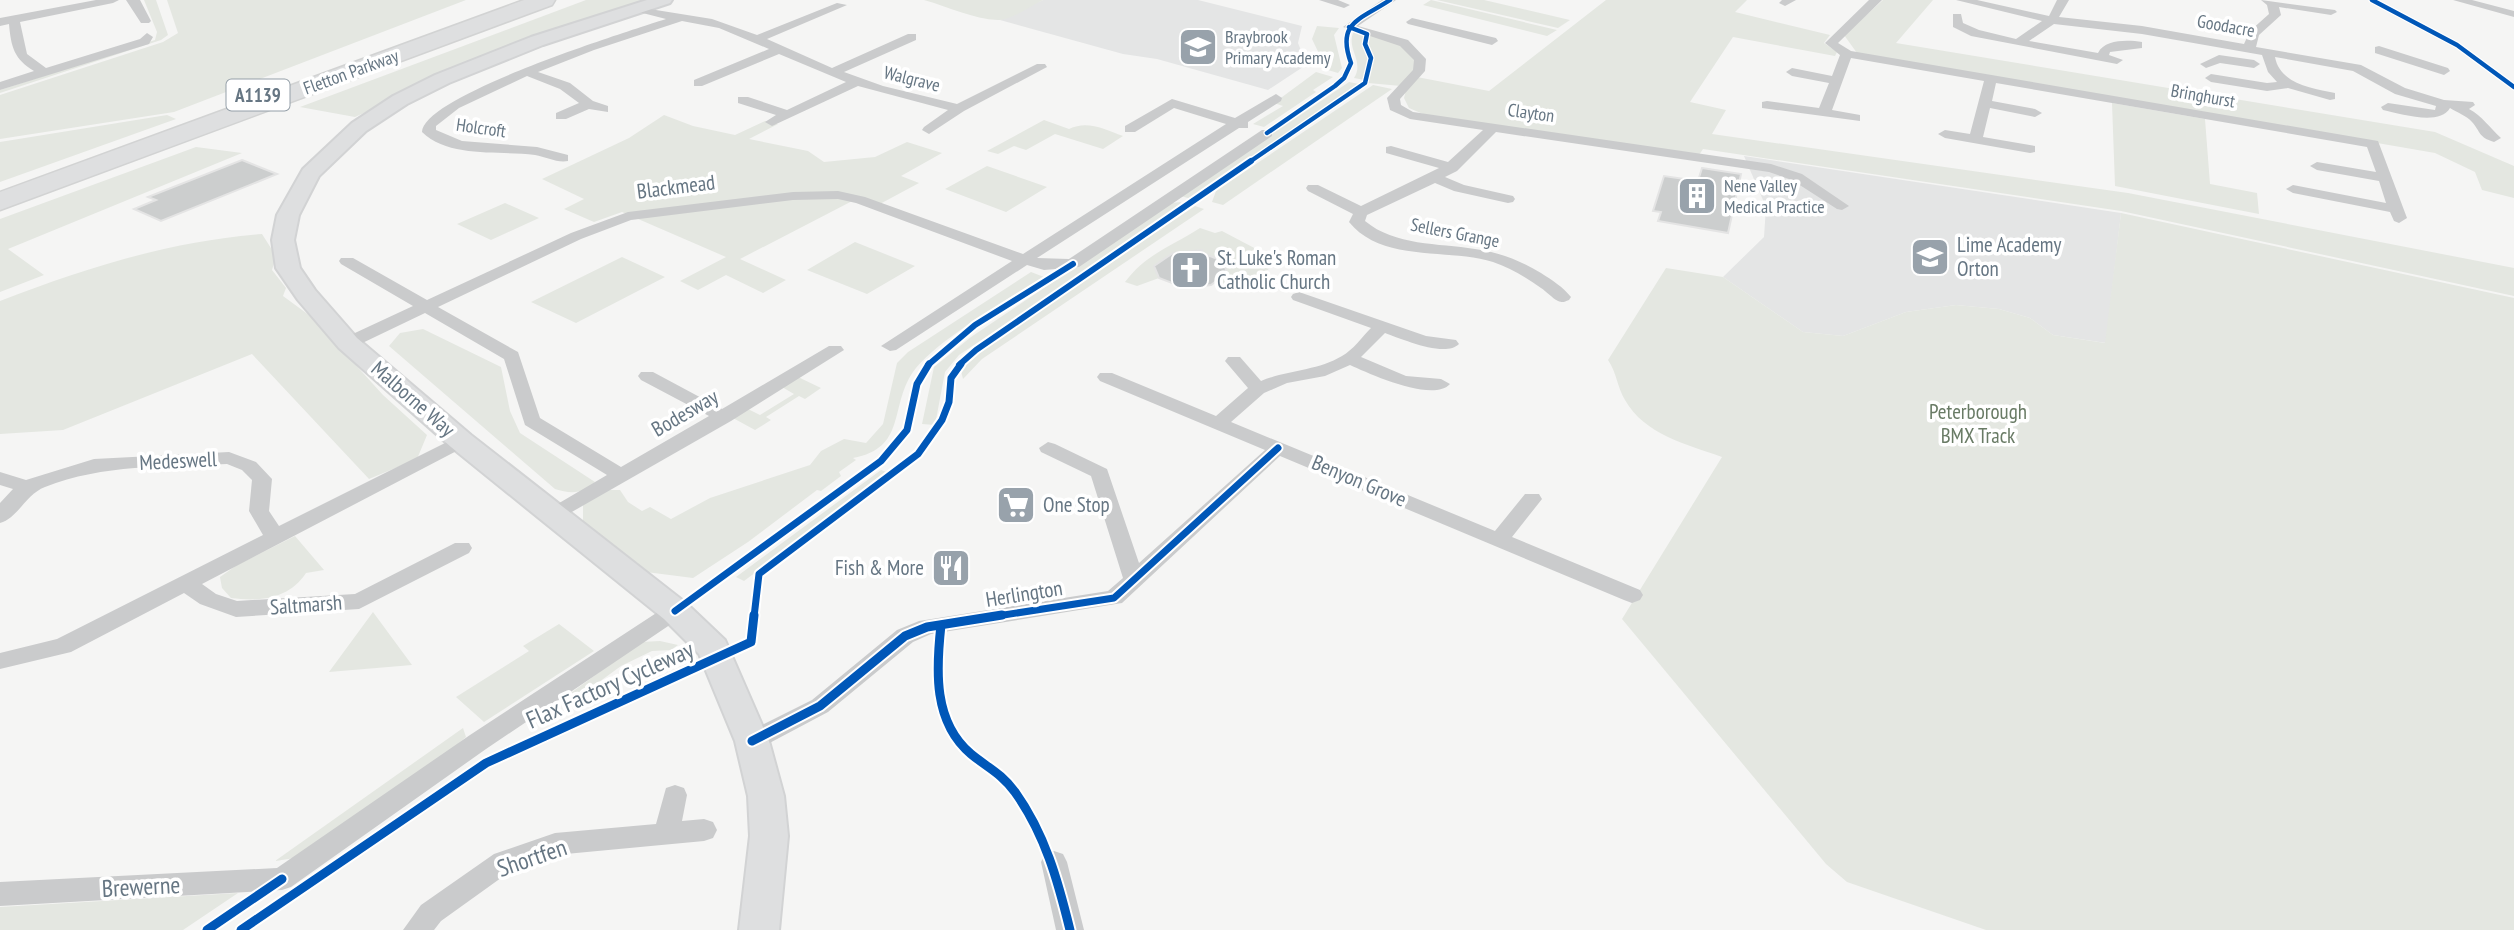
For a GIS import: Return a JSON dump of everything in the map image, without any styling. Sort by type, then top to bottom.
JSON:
[{"type":"highway","name":"Fletton Parkway","points":[[0,189],[513,0]]},
{"type":"highway","name":"Fletton Parkway","points":[[0,202],[544,0]]},
{"type":"highway","points":[[414,49],[556,0]]},
{"type":"street","points":[[0,22],[113,0]]},
{"type":"street","points":[[132,0],[136,2],[145,21]]},
{"type":"street","name":"Malborne Way","points":[[664,0],[537,41],[442,79],[400,100],[359,127],[310,173],[285,227],[288,268],[306,295],[348,343],[461,441],[556,514],[674,611],[713,648],[752,741],[766,796],[769,836],[760,930]]},
{"type":"street","points":[[1325,0],[1343,5]]},
{"type":"street","points":[[1390,0],[1349,27],[1404,43],[1413,41],[1432,26]]},
{"type":"street","points":[[1853,0],[1874,2]]},
{"type":"street","name":"Goodacre","points":[[1962,0],[2052,20],[2142,30],[2250,50],[2268,60],[2277,76],[2290,84],[2330,96]]},
{"type":"street","points":[[2018,43],[2052,20],[2063,0]]},
{"type":"street","points":[[2459,0],[2514,14]]},
{"type":"street","points":[[2250,50],[2249,40],[2253,31],[2275,15],[2270,1],[2331,9]]},
{"type":"street","points":[[1824,113],[1847,54],[1831,43],[1874,2]]},
{"type":"street","points":[[760,38],[841,5]]},
{"type":"street","name":"Walgrave","points":[[635,8],[658,16],[719,24],[760,38],[777,50],[856,82],[959,108]]},
{"type":"street","points":[[2140,14],[2142,30]]},
{"type":"street","points":[[1957,16],[1957,25],[1975,33],[2117,60]]},
{"type":"street","points":[[14,19],[18,54],[22,60],[46,72]]},
{"type":"street","name":"Holcroft","points":[[563,158],[537,151],[459,145],[429,132],[429,125],[454,105],[527,72],[590,47],[678,19]]},
{"type":"street","points":[[1412,22],[1492,41]]},
{"type":"street","points":[[0,86],[145,41],[147,37]]},
{"type":"street","name":"Walgrave","points":[[832,73],[912,37]]},
{"type":"street","name":"Clayton","points":[[1404,43],[1420,59],[1419,71],[1393,98],[1395,107],[1410,115],[1649,156],[1771,167],[1797,177],[1842,206]]},
{"type":"street","points":[[2102,57],[2105,50],[2112,46],[2138,45]]},
{"type":"street","points":[[2357,68],[2370,52],[2403,46]]},
{"type":"street","points":[[777,50],[726,88],[787,114]]},
{"type":"street","points":[[2370,52],[2444,71]]},
{"type":"street","name":"Bringhurst","points":[[1847,54],[2373,144],[2397,213]]},
{"type":"street","name":"Goodacre","points":[[2206,64],[2210,61],[2230,59],[2268,60],[2357,68],[2400,91],[2455,105],[2477,118],[2483,131],[2494,138]]},
{"type":"street","name":"Walgrave","points":[[929,131],[959,108],[1041,67]]},
{"type":"street","points":[[527,72],[565,86],[588,104],[603,109]]},
{"type":"street","points":[[1793,72],[1836,80]]},
{"type":"street","name":"Goodacre","points":[[2211,78],[2267,87],[2290,84]]},
{"type":"street","points":[[1976,139],[1991,79]]},
{"type":"street","name":"Walgrave","points":[[772,122],[856,82]]},
{"type":"street","points":[[890,346],[1276,98]]},
{"type":"street","name":"Blackmead","points":[[348,343],[576,236],[628,216],[793,196],[838,195],[860,200],[1026,260],[1044,265],[1073,264],[1267,133],[1172,103],[1130,128]]},
{"type":"street","points":[[1983,103],[2035,113]]},
{"type":"street","points":[[561,116],[588,104]]},
{"type":"street","points":[[1767,105],[1856,118]]},
{"type":"street","points":[[2388,107],[2437,114],[2455,105]]},
{"type":"street","name":"Sellers Grange","points":[[1492,128],[1483,141],[1452,168],[1361,212],[1357,222],[1361,227],[1390,240],[1493,257],[1547,283],[1563,297]]},
{"type":"street","points":[[1945,134],[2030,149]]},
{"type":"street","points":[[1391,150],[1452,168]]},
{"type":"street","points":[[2317,166],[2385,178]]},
{"type":"street","points":[[1434,177],[1459,188],[1508,199]]},
{"type":"street","points":[[1313,188],[1361,212]]},
{"type":"street","name":"Bringhurst","points":[[2293,189],[2397,213]]},
{"type":"street","points":[[347,261],[512,356],[532,421],[622,476]]},
{"type":"street","points":[[1547,283],[1563,276]]},
{"type":"street","points":[[1299,297],[1423,341],[1450,344]]},
{"type":"street","points":[[1218,423],[1258,389],[1283,378],[1319,372],[1350,359],[1384,326]]},
{"type":"street","name":"Bodesway","points":[[556,514],[835,350]]},
{"type":"street","points":[[1350,359],[1403,381],[1441,384]]},
{"type":"street","points":[[1234,362],[1258,389]]},
{"type":"street","points":[[647,376],[724,417]]},
{"type":"street","name":"Benyon Grove","points":[[1106,377],[1632,595]]},
{"type":"street","points":[[0,661],[64,646],[461,441]]},
{"type":"street","points":[[1048,448],[1100,473],[1134,580]]},
{"type":"street","name":"Herlington","points":[[752,741],[820,706],[905,636],[927,627],[1114,598],[1278,448]]},
{"type":"street","name":"Medeswell","points":[[0,516],[26,487],[94,465],[229,458],[249,466],[262,479],[257,502],[261,522],[277,537]]},
{"type":"street","points":[[0,478],[26,487]]},
{"type":"street","points":[[1499,540],[1532,499]]},
{"type":"street","name":"Saltmarsh","points":[[186,583],[208,599],[236,609],[359,601],[462,548]]},
{"type":"street","name":"Brewerne","points":[[0,894],[282,879],[674,611]]},
{"type":"street","points":[[667,833],[675,795]]},
{"type":"street","name":"Shortfen","points":[[417,930],[431,913],[503,862],[555,844],[704,830]]},
{"type":"street","points":[[1054,862],[1070,930]]},
{"type":"shaded area","name":"Braybrook Primary Academy","points":[[1043,0],[1198,0],[1302,26],[1298,43],[1304,58],[1297,61],[1306,65],[1268,90],[1000,20]]},
{"type":"shaded area","name":"Lime Academy Orton","points":[[1744,156],[2121,213],[2106,343],[2053,335],[2030,318],[1999,309],[1956,305],[1906,312],[1843,336],[1803,332],[1723,277],[1764,237],[1766,207]]},
{"type":"green space","points":[[144,0],[156,0],[168,35],[161,40],[0,93],[0,90],[155,40],[157,32]]},
{"type":"green space","points":[[167,0],[466,0],[174,112],[0,139],[0,95],[163,42],[178,33]]},
{"type":"green space","points":[[586,0],[651,0],[481,60],[355,117],[300,107]]},
{"type":"green space","points":[[924,0],[1043,0],[1015,15],[998,20],[970,15]]},
{"type":"green space","points":[[1431,0],[1557,30],[1547,36],[1423,5]]},
{"type":"green space","points":[[1437,0],[1484,0],[1570,20],[1558,28]]},
{"type":"green space","points":[[1606,0],[1747,0],[1735,12],[1830,35],[1824,43],[1837,52],[1835,56],[1733,37],[1690,102],[1726,110],[1712,134],[2128,193],[2514,268],[2514,296],[2121,211],[1703,149],[1699,155],[1430,117],[1409,108],[1404,98],[1406,90],[1417,77],[1489,91]]},
{"type":"green space","points":[[1883,0],[1933,0],[1896,43],[2435,132],[2514,166],[2514,198],[2482,190],[2475,172],[2435,153],[1857,53],[1844,35]]},
{"type":"green space","points":[[1317,26],[1339,28],[1334,35],[1342,68],[1338,73],[1321,68],[1324,64],[1312,39]]},
{"type":"green space","points":[[1354,31],[1365,34],[1364,44],[1370,61],[1365,80],[1354,78],[1357,66],[1352,43]]},
{"type":"green space","points":[[1368,34],[1401,45],[1417,60],[1415,73],[1401,86],[1368,83],[1372,55],[1367,44]]},
{"type":"green space","points":[[1316,72],[1333,77],[1313,90],[1316,92],[1264,127],[1253,124],[1283,106],[1274,103]]},
{"type":"green space","points":[[1349,82],[1359,84],[1191,199],[1181,196]]},
{"type":"green space","points":[[1373,85],[1392,89],[1223,205],[1212,202],[1216,191]]},
{"type":"green space","points":[[2112,103],[2205,119],[2210,184],[2257,193],[2259,214],[2115,186]]},
{"type":"green space","points":[[167,115],[176,119],[0,182],[0,142]]},
{"type":"green space","points":[[664,115],[693,126],[735,135],[765,121],[778,124],[749,139],[808,151],[824,162],[875,157],[907,142],[942,153],[901,176],[919,183],[878,205],[858,198],[740,259],[786,280],[763,293],[726,275],[698,290],[680,281],[726,257],[622,212],[594,222],[564,209],[584,199],[542,179],[629,138]]},
{"type":"green space","points":[[1044,120],[1069,129],[1082,125],[1096,126],[1123,136],[1103,149],[1055,134],[1026,150],[1014,146],[998,154],[987,151]]},
{"type":"green space","points":[[196,147],[242,153],[8,249],[44,275],[0,292],[0,219]]},
{"type":"green space","points":[[987,166],[1047,187],[1006,212],[945,189]]},
{"type":"green space","points":[[1181,202],[1179,208],[959,355],[945,372],[935,425],[922,424],[934,367],[971,337],[1171,203]]},
{"type":"green space","points":[[505,203],[539,218],[491,240],[457,224]]},
{"type":"green space","points":[[1195,206],[1204,209],[982,359],[963,379],[961,371],[978,352]]},
{"type":"green space","name":"Peterborough BMX Track","points":[[2121,213],[2514,298],[2514,930],[1986,930],[1847,882],[1826,864],[1622,619],[1722,457],[1667,437],[1644,422],[1625,400],[1608,360],[1666,268],[1723,277],[1803,332],[1843,336],[1906,312],[1956,305],[1999,309],[2030,318],[2053,335],[2105,343]]},
{"type":"green space","points":[[1200,228],[1215,233],[1222,231],[1279,261],[1242,290],[1216,281],[1226,273],[1223,261],[1202,253],[1201,250],[1172,253],[1154,266],[1159,278],[1137,286],[1125,282],[1151,257]]},
{"type":"green space","points":[[262,234],[276,256],[272,270],[286,288],[283,296],[313,318],[383,395],[427,435],[417,459],[369,479],[252,354],[63,430],[0,434],[0,301],[129,258],[195,243]]},
{"type":"green space","points":[[855,242],[915,266],[867,294],[807,270]]},
{"type":"green space","points":[[622,257],[665,277],[576,323],[531,302]]},
{"type":"green space","points":[[1031,272],[1044,277],[955,334],[913,372],[889,436],[882,445],[870,453],[853,458],[856,460],[839,472],[841,476],[821,491],[817,490],[748,542],[693,578],[646,572],[583,525],[583,505],[607,490],[620,490],[628,502],[642,511],[650,507],[671,519],[710,498],[810,465],[821,451],[844,439],[866,443],[883,424],[897,363],[908,352]]},
{"type":"green space","points":[[423,329],[501,367],[510,411],[520,433],[595,482],[576,492],[555,489],[389,346],[400,333]]},
{"type":"green space","points":[[798,377],[821,388],[805,399],[799,396],[766,417],[771,420],[755,430],[733,418],[748,409],[760,415],[794,394],[782,387]]},
{"type":"green space","points":[[881,470],[889,473],[744,581],[736,577]]},
{"type":"green space","points":[[295,536],[324,570],[306,573],[291,588],[263,599],[231,598],[222,588],[220,577],[237,565]]},
{"type":"green space","points":[[373,612],[412,665],[329,672]]},
{"type":"green space","points":[[559,624],[594,651],[484,722],[456,697],[529,651],[523,646]]},
{"type":"green space","points":[[660,641],[678,645],[671,650],[652,651],[621,666],[573,701],[550,708],[641,642]]},
{"type":"green space","points":[[463,728],[466,737],[440,759],[295,858],[275,861]]},
{"type":"green space","points":[[238,893],[183,930],[0,930],[0,907]]},
{"type":"building","points":[[242,160],[277,174],[161,221],[134,209],[156,200],[148,197]]},
{"type":"building","name":"Nene Valley Medical Practice","points":[[1702,168],[1741,174],[1728,233],[1658,221],[1661,212],[1653,211],[1664,176],[1698,181]]},
{"type":"building","name":"St. Luke's Roman Catholic Church","points":[[1202,250],[1202,253],[1223,261],[1227,273],[1211,285],[1185,288],[1159,278],[1154,266],[1173,253]]},
{"type":"cycle path","points":[[1267,133],[1344,78],[1351,63],[1344,40],[1346,32],[1349,27],[1390,0]]},
{"type":"cycle path","points":[[2372,0],[2457,45],[2514,87]]},
{"type":"cycle path","name":"Flax Factory Cycleway","points":[[241,930],[486,763],[751,642],[759,574],[918,454],[942,420],[949,402],[951,378],[959,365],[976,350],[1365,83],[1371,58],[1365,44],[1367,34],[1349,27]]},
{"type":"cycle path","points":[[675,611],[881,461],[907,430],[920,378],[940,352],[975,325],[1073,264]]},
{"type":"cycle path","points":[[752,741],[820,706],[905,636],[927,627],[1114,598],[1278,448]]},
{"type":"cycle path","points":[[941,625],[938,677],[943,710],[949,726],[958,741],[971,754],[995,769],[1019,797],[1042,838],[1054,868],[1070,930]]},
{"type":"cycle path","points":[[207,930],[282,879]]},
{"type":"place","name":"Braybrook Primary Academy","points":[[1198,47]]},
{"type":"place","name":"Nene Valley Medical Practice","points":[[1697,196]]},
{"type":"place","name":"Lime Academy Orton","points":[[1930,257]]},
{"type":"place","name":"St. Luke's Roman Catholic Church","points":[[1190,270]]},
{"type":"place","name":"One Stop","points":[[1016,505]]},
{"type":"place","name":"Fish & More","points":[[951,568]]}]
